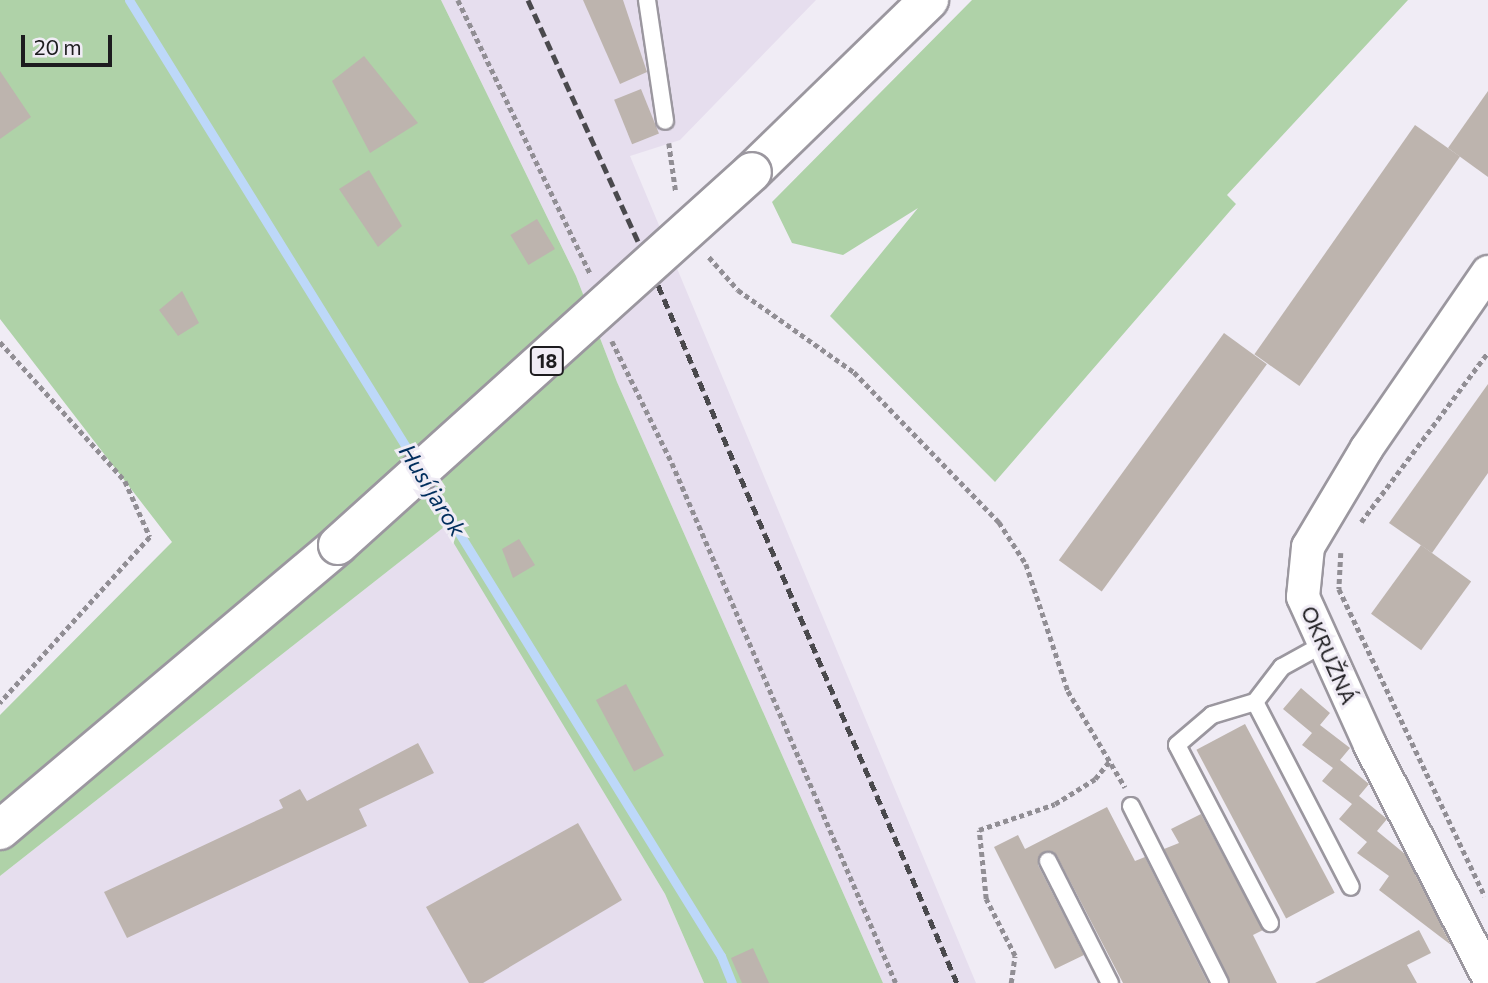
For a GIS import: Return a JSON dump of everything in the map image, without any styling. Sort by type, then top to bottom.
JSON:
[{"type":"main road","name":"18","points":[[0,830],[338,545],[752,172],[929,0]]},
{"type":"street","name":"OKRUŽNÁ","points":[[1488,272],[1367,448],[1308,547],[1303,597],[1322,645],[1488,977]]},
{"type":"lane","points":[[647,0],[665,121]]},
{"type":"lane","points":[[1270,923],[1177,745],[1212,715],[1255,702],[1282,667],[1322,645]]},
{"type":"lane","points":[[1255,702],[1351,887]]},
{"type":"lane","points":[[1131,806],[1220,983]]},
{"type":"lane","points":[[1048,861],[1111,983]]},
{"type":"path","points":[[458,0],[594,284]]},
{"type":"path","points":[[665,121],[682,206]]},
{"type":"path","points":[[705,250],[738,290],[853,372],[999,522],[1026,564],[1068,691],[1131,806]]},
{"type":"path","points":[[610,337],[672,463],[896,983]]},
{"type":"path","points":[[0,342],[125,481],[149,537],[0,702]]},
{"type":"path","points":[[1358,527],[1488,352]]},
{"type":"path","points":[[1342,549],[1339,589],[1488,903]]},
{"type":"path","points":[[1011,983],[1015,956],[986,900],[979,830],[1055,804],[1096,779],[1109,762]]},
{"type":"shaded area","points":[[441,0],[816,0],[680,140],[630,156],[976,983],[883,983],[617,382],[576,276]]},
{"type":"shaded area","points":[[445,526],[665,894],[704,983],[0,983],[0,876]]},
{"type":"green space","points":[[0,0],[441,0],[576,276],[617,382],[883,983],[704,983],[665,894],[444,527],[0,876],[0,715],[172,542],[0,319]]},
{"type":"green space","points":[[972,0],[1408,0],[1227,195],[1236,204],[995,482],[830,316],[918,208],[843,255],[792,243],[772,202]]},
{"type":"building","points":[[583,0],[623,0],[647,72],[620,84]]},
{"type":"building","points":[[364,56],[418,123],[370,153],[332,81]]},
{"type":"building","points":[[0,71],[31,117],[0,139]]},
{"type":"building","points":[[641,89],[659,134],[632,144],[614,100]]},
{"type":"building","points":[[1488,91],[1488,177],[1448,148]]},
{"type":"building","points":[[1415,125],[1460,157],[1299,386],[1254,354]]},
{"type":"building","points":[[369,170],[402,226],[378,247],[339,189]]},
{"type":"building","points":[[537,219],[555,249],[528,265],[510,235]]},
{"type":"building","points":[[182,291],[199,323],[178,336],[159,310]]},
{"type":"building","points":[[1224,333],[1267,364],[1102,591],[1059,560]]},
{"type":"building","points":[[1488,384],[1488,473],[1432,553],[1389,523]]},
{"type":"building","points":[[519,539],[535,565],[513,578],[502,549]]},
{"type":"building","points":[[1421,545],[1471,581],[1421,650],[1371,614]]},
{"type":"building","points":[[626,684],[664,756],[634,771],[596,700]]},
{"type":"building","points":[[1301,688],[1330,713],[1320,725],[1350,748],[1340,760],[1369,784],[1359,796],[1387,819],[1377,831],[1405,854],[1451,945],[1379,890],[1389,876],[1357,853],[1367,842],[1339,819],[1352,804],[1322,781],[1333,768],[1302,745],[1312,733],[1283,709]]},
{"type":"building","points":[[1245,724],[1335,893],[1286,918],[1196,750]]},
{"type":"building","points":[[418,743],[434,773],[359,809],[367,826],[127,938],[104,892],[283,808],[279,800],[300,789],[307,801]]},
{"type":"building","points":[[1107,807],[1135,861],[1145,857],[1208,983],[1123,983],[1057,856],[1048,851],[1040,855],[1038,865],[1084,955],[1055,969],[994,847],[1018,835],[1025,849]]},
{"type":"building","points":[[1201,814],[1263,930],[1253,935],[1277,983],[1230,983],[1164,849],[1179,843],[1171,829]]},
{"type":"building","points":[[578,823],[622,900],[483,983],[469,983],[426,907]]},
{"type":"building","points":[[1419,930],[1431,953],[1407,965],[1417,983],[1315,983]]},
{"type":"building","points":[[753,948],[769,983],[742,983],[731,958]]},
{"type":"waterway","name":"Husí jarok","points":[[129,0],[416,463]]},
{"type":"waterway","name":"Husí jarok","points":[[425,478],[721,956],[732,983]]},
{"type":"railway","points":[[528,0],[658,285],[957,983]]}]
